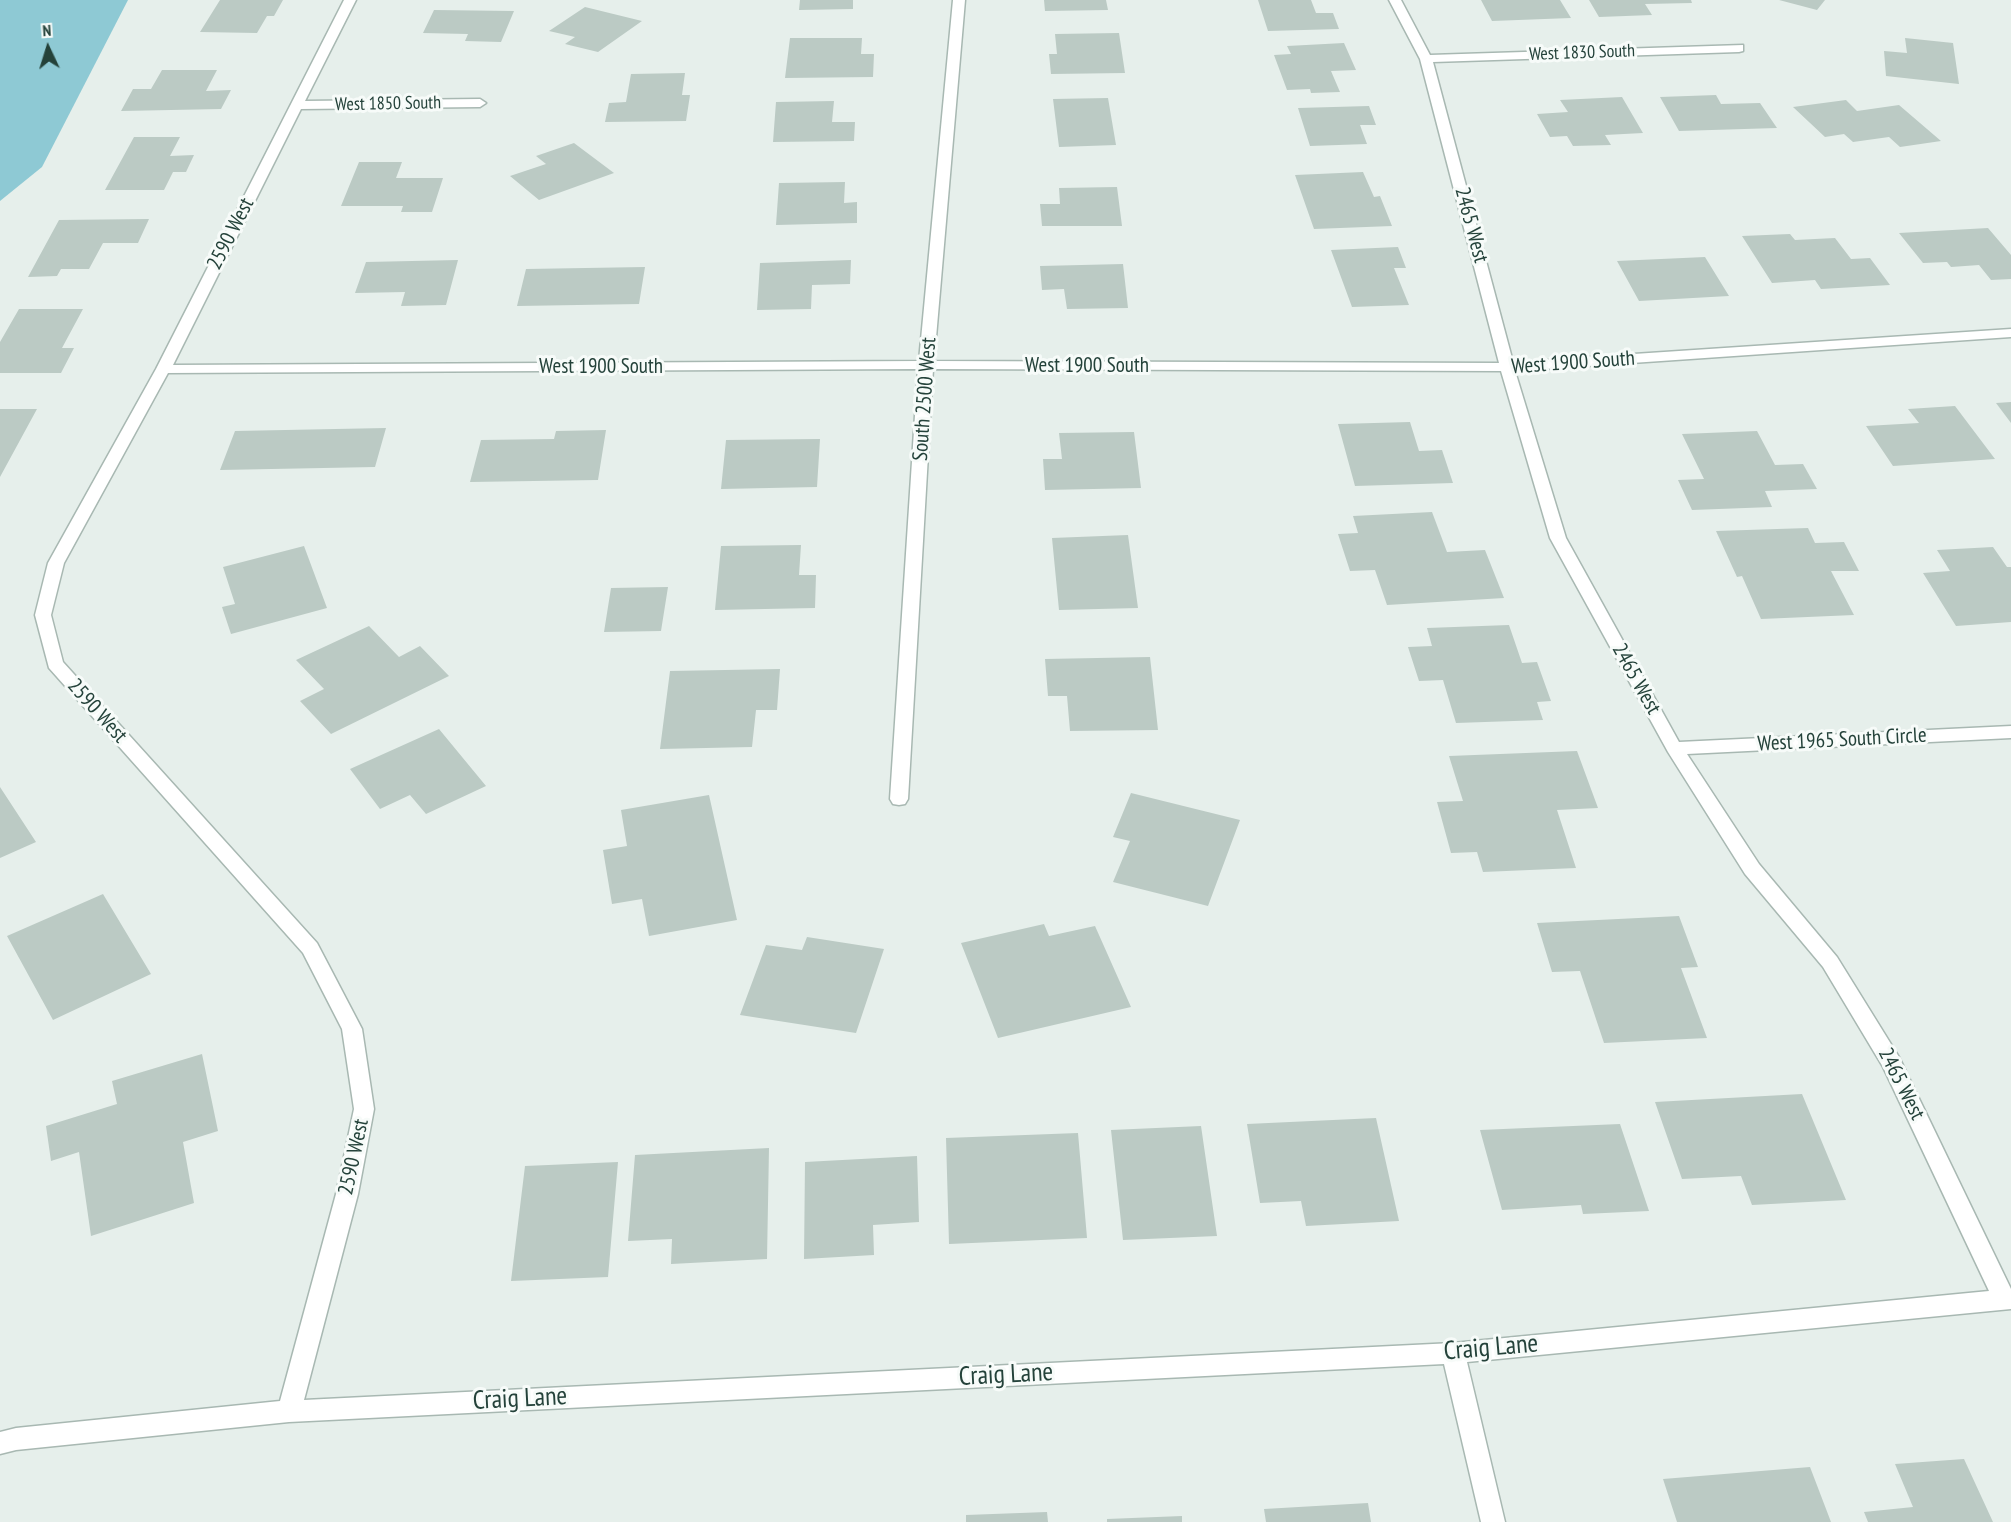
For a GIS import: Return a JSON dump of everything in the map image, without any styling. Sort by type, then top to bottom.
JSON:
[{"type":"street","name":"2590 West","points":[[289,1411],[347,1194],[364,1110],[352,1029],[310,948],[55,664],[43,615],[56,563],[163,369],[350,0]]},
{"type":"street","name":"South 2500 West","points":[[898,799],[926,365],[959,0]]},
{"type":"street","name":"2465 West","points":[[1395,0],[1426,58],[1507,367],[1558,538],[1674,748],[1752,869],[1830,962],[1886,1053],[2007,1299]]},
{"type":"street","name":"West 1830 South","points":[[1426,58],[1739,48]]},
{"type":"street","name":"West 1850 South","points":[[296,105],[480,103]]},
{"type":"street","name":"West 1900 South","points":[[163,369],[926,365],[1507,367],[2011,333]]},
{"type":"street","name":"West 1965 South Circle","points":[[1674,748],[2011,732]]},
{"type":"street","name":"Craig Lane","points":[[0,1443],[16,1439],[289,1411],[1453,1353],[2007,1299]]},
{"type":"street","points":[[1453,1353],[1493,1522]]},
{"type":"water","points":[[0,0],[128,0],[42,167],[0,201]]},
{"type":"building","points":[[220,0],[283,0],[274,16],[267,16],[257,33],[200,32]]},
{"type":"building","points":[[800,0],[853,0],[853,9],[799,10]]},
{"type":"building","points":[[1044,0],[1106,0],[1108,10],[1045,11]]},
{"type":"building","points":[[1258,0],[1311,0],[1316,13],[1333,13],[1339,29],[1268,31]]},
{"type":"building","points":[[1481,0],[1560,0],[1571,18],[1492,21]]},
{"type":"building","points":[[1589,0],[1691,0],[1692,3],[1645,4],[1652,15],[1599,17]]},
{"type":"building","points":[[1779,0],[1825,0],[1817,10]]},
{"type":"building","points":[[585,7],[642,21],[598,52],[565,44],[575,37],[549,31]]},
{"type":"building","points":[[434,10],[514,11],[501,42],[465,41],[468,34],[423,33]]},
{"type":"building","points":[[1119,33],[1125,73],[1051,74],[1049,54],[1057,54],[1055,34]]},
{"type":"building","points":[[790,38],[862,38],[861,54],[874,54],[873,77],[785,78]]},
{"type":"building","points":[[1905,38],[1953,43],[1959,84],[1886,76],[1884,51],[1907,53]]},
{"type":"building","points":[[1344,43],[1356,70],[1331,71],[1340,92],[1311,93],[1310,89],[1287,90],[1274,55],[1291,54],[1287,46]]},
{"type":"building","points":[[162,70],[217,70],[206,91],[231,90],[221,109],[121,111],[133,89],[151,89]]},
{"type":"building","points":[[685,73],[682,95],[690,95],[686,121],[605,122],[609,103],[626,102],[631,74]]},
{"type":"building","points":[[1716,95],[1721,104],[1760,103],[1777,128],[1679,131],[1660,97]]},
{"type":"building","points":[[1622,97],[1643,133],[1605,135],[1611,145],[1573,146],[1567,136],[1550,137],[1537,114],[1568,112],[1560,100]]},
{"type":"building","points":[[1108,98],[1116,145],[1059,147],[1053,99]]},
{"type":"building","points":[[1846,100],[1857,111],[1899,105],[1941,141],[1900,147],[1889,137],[1853,142],[1844,134],[1825,137],[1793,107]]},
{"type":"building","points":[[834,101],[832,122],[855,122],[854,141],[773,142],[776,102]]},
{"type":"building","points":[[1369,106],[1376,125],[1360,125],[1367,144],[1310,146],[1298,108]]},
{"type":"building","points":[[134,137],[180,137],[170,156],[194,155],[186,172],[173,172],[164,190],[105,190]]},
{"type":"building","points":[[574,143],[614,173],[539,200],[510,176],[546,164],[536,156]]},
{"type":"building","points":[[359,162],[402,162],[396,178],[443,178],[432,212],[401,212],[403,206],[341,206]]},
{"type":"building","points":[[1363,172],[1374,197],[1380,196],[1392,226],[1314,229],[1295,175]]},
{"type":"building","points":[[845,182],[844,203],[857,202],[857,223],[776,225],[779,183]]},
{"type":"building","points":[[1117,187],[1122,226],[1042,226],[1040,204],[1060,204],[1059,188]]},
{"type":"building","points":[[149,219],[138,243],[103,243],[89,269],[61,269],[57,276],[28,277],[59,220]]},
{"type":"building","points":[[1988,228],[2011,255],[2011,279],[1991,280],[1979,265],[1951,267],[1947,262],[1923,263],[1899,233]]},
{"type":"building","points":[[1790,234],[1795,240],[1835,238],[1851,259],[1870,258],[1890,285],[1821,289],[1815,280],[1772,283],[1742,236]]},
{"type":"building","points":[[1398,247],[1406,268],[1394,268],[1409,305],[1352,307],[1331,250]]},
{"type":"building","points":[[1705,257],[1729,296],[1639,301],[1617,261]]},
{"type":"building","points":[[458,260],[446,305],[401,306],[405,292],[355,293],[366,262]]},
{"type":"building","points":[[851,260],[850,284],[812,285],[811,309],[757,310],[760,263]]},
{"type":"building","points":[[1123,264],[1128,308],[1067,309],[1064,289],[1042,290],[1040,266]]},
{"type":"building","points":[[645,267],[639,304],[517,306],[526,269]]},
{"type":"building","points":[[19,309],[83,309],[62,348],[74,348],[61,373],[0,373],[0,342]]},
{"type":"building","points":[[2011,402],[2011,423],[1996,403]]},
{"type":"building","points":[[1955,406],[1995,459],[1893,466],[1866,426],[1919,423],[1908,409]]},
{"type":"building","points":[[0,409],[37,409],[0,477]]},
{"type":"building","points":[[1410,422],[1419,451],[1442,450],[1453,483],[1355,486],[1338,424]]},
{"type":"building","points":[[386,428],[375,467],[220,470],[235,431]]},
{"type":"building","points":[[606,430],[598,480],[470,482],[481,440],[554,439],[556,431]]},
{"type":"building","points":[[1757,431],[1775,465],[1803,464],[1817,489],[1765,491],[1772,507],[1692,510],[1678,480],[1704,479],[1682,434]]},
{"type":"building","points":[[1134,432],[1141,488],[1045,490],[1043,459],[1062,459],[1059,433]]},
{"type":"building","points":[[820,439],[817,487],[721,489],[726,440]]},
{"type":"building","points":[[1432,512],[1447,552],[1485,550],[1504,598],[1387,605],[1375,570],[1350,571],[1338,534],[1358,533],[1353,516]]},
{"type":"building","points":[[1808,528],[1815,543],[1844,542],[1859,571],[1831,571],[1854,615],[1761,619],[1742,576],[1737,577],[1716,531]]},
{"type":"building","points":[[1128,535],[1138,608],[1059,610],[1052,538]]},
{"type":"building","points":[[801,545],[799,575],[816,575],[815,608],[715,610],[721,546]]},
{"type":"building","points":[[304,546],[327,608],[231,634],[222,607],[235,604],[223,567]]},
{"type":"building","points":[[1993,547],[2007,567],[2011,567],[2011,622],[1956,626],[1923,573],[1950,571],[1937,550]]},
{"type":"building","points":[[668,587],[661,631],[604,632],[611,588]]},
{"type":"building","points":[[1509,625],[1522,663],[1537,662],[1551,701],[1537,702],[1543,720],[1456,723],[1443,680],[1419,681],[1408,647],[1432,646],[1427,628]]},
{"type":"building","points":[[369,626],[399,657],[420,646],[449,676],[331,734],[300,701],[324,689],[296,660]]},
{"type":"building","points":[[1150,657],[1158,730],[1070,731],[1067,696],[1048,696],[1045,659]]},
{"type":"building","points":[[780,669],[777,710],[756,710],[752,747],[660,749],[670,671]]},
{"type":"building","points":[[439,729],[486,786],[426,814],[410,795],[380,809],[350,769]]},
{"type":"building","points":[[1577,751],[1598,808],[1557,810],[1576,868],[1483,872],[1477,852],[1451,853],[1437,802],[1463,801],[1449,756]]},
{"type":"building","points":[[0,787],[36,842],[0,858]]},
{"type":"building","points":[[1131,793],[1240,820],[1208,906],[1113,882],[1130,841],[1113,837]]},
{"type":"building","points":[[709,795],[737,920],[649,936],[642,899],[612,904],[603,850],[627,846],[621,810]]},
{"type":"building","points":[[103,894],[151,974],[53,1020],[7,936]]},
{"type":"building","points":[[1679,916],[1698,967],[1681,968],[1707,1038],[1604,1043],[1580,971],[1552,972],[1537,923]]},
{"type":"building","points":[[1044,924],[1049,936],[1095,926],[1131,1007],[998,1038],[961,943]]},
{"type":"building","points":[[807,937],[884,949],[856,1033],[740,1015],[766,945],[802,950]]},
{"type":"building","points":[[202,1054],[218,1131],[183,1142],[194,1203],[91,1236],[79,1152],[51,1161],[46,1126],[117,1104],[112,1081]]},
{"type":"building","points":[[1802,1094],[1846,1200],[1752,1205],[1741,1176],[1682,1179],[1655,1102]]},
{"type":"building","points":[[1376,1118],[1399,1221],[1306,1226],[1301,1201],[1260,1203],[1247,1124]]},
{"type":"building","points":[[1620,1124],[1649,1211],[1583,1214],[1581,1205],[1502,1210],[1480,1130]]},
{"type":"building","points":[[1201,1126],[1217,1236],[1123,1240],[1111,1130]]},
{"type":"building","points":[[1078,1133],[1087,1238],[949,1244],[946,1138]]},
{"type":"building","points":[[769,1148],[767,1259],[671,1264],[672,1239],[628,1241],[635,1155]]},
{"type":"building","points":[[917,1156],[919,1222],[873,1225],[874,1255],[804,1259],[805,1162]]},
{"type":"building","points":[[618,1162],[608,1277],[511,1281],[525,1166]]},
{"type":"building","points":[[1964,1459],[1993,1522],[1868,1522],[1864,1512],[1913,1507],[1895,1464]]},
{"type":"building","points":[[1810,1467],[1831,1522],[1677,1522],[1663,1479]]},
{"type":"building","points":[[1368,1503],[1371,1522],[1266,1522],[1264,1509]]},
{"type":"building","points":[[1047,1512],[1048,1522],[966,1522],[966,1515]]},
{"type":"building","points":[[1182,1516],[1182,1522],[1107,1522],[1107,1519]]}]
